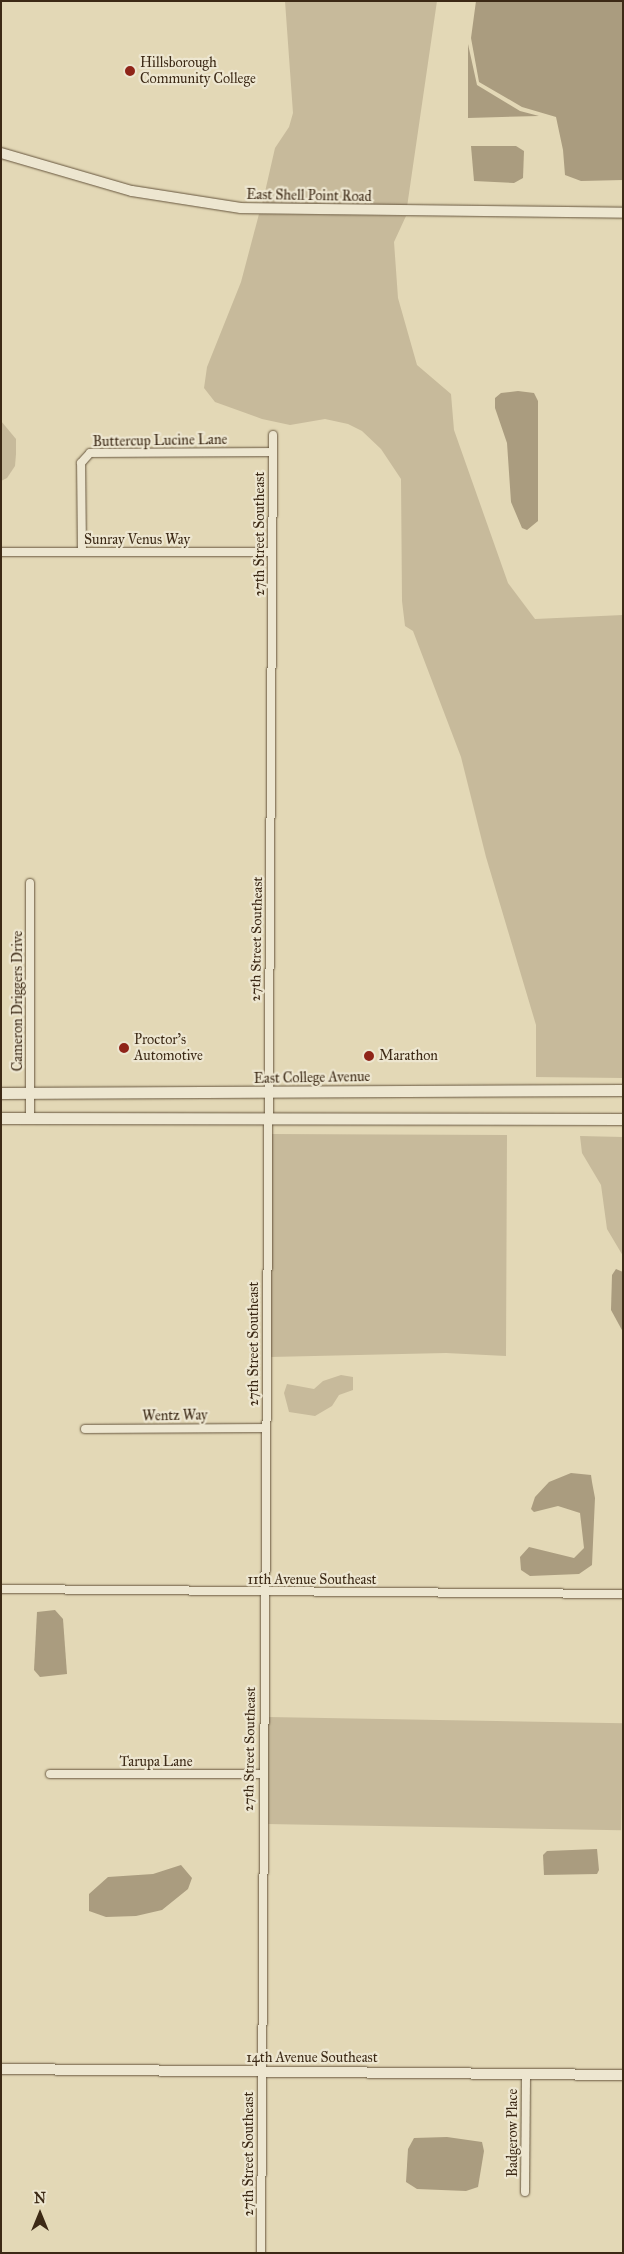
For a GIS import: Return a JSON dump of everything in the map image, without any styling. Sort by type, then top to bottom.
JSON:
[{"type":"main road","name":"East College Avenue","points":[[1,1093],[267,1094],[623,1090]]},
{"type":"main road","points":[[1,1118],[623,1119]]},
{"type":"street","name":"East Shell Point Road","points":[[1,153],[132,191],[240,208],[623,213]]},
{"type":"street","name":"27th Street Southeast","points":[[261,2253],[262,1774],[265,1592],[273,435]]},
{"type":"street","name":"Buttercup Lucine Lane","points":[[82,552],[81,463],[90,453],[273,452]]},
{"type":"street","name":"Sunray Venus Way","points":[[1,552],[272,552]]},
{"type":"street","name":"Cameron Driggers Drive","points":[[30,883],[30,1118]]},
{"type":"street","name":"Wentz Way","points":[[85,1429],[266,1428]]},
{"type":"street","name":"11th Avenue Southeast","points":[[1,1589],[623,1594]]},
{"type":"street","name":"Tarupa Lane","points":[[50,1774],[262,1774]]},
{"type":"street","name":"14th Avenue Southeast","points":[[1,2070],[623,2075]]},
{"type":"street","name":"Badgerow Place","points":[[525,2192],[526,2074]]},
{"type":"shaded area","points":[[285,1],[437,1],[407,207],[262,205],[275,148],[289,127],[293,113]]},
{"type":"shaded area","points":[[476,1],[623,1],[623,180],[581,181],[565,175],[563,150],[556,117],[522,107],[479,82],[471,38]]},
{"type":"shaded area","points":[[468,44],[477,85],[520,111],[539,116],[468,118]]},
{"type":"shaded area","points":[[471,146],[516,146],[524,151],[523,178],[514,183],[474,181]]},
{"type":"shaded area","points":[[259,214],[406,216],[394,242],[398,298],[417,365],[451,394],[454,430],[508,583],[535,619],[623,615],[622,1078],[536,1077],[536,1025],[486,857],[461,757],[413,631],[405,626],[402,601],[401,479],[381,449],[362,431],[348,424],[325,419],[290,425],[262,419],[215,402],[204,388],[207,367],[241,282]]},
{"type":"shaded area","points":[[518,391],[534,393],[538,401],[538,521],[527,530],[522,528],[511,502],[507,443],[495,408],[495,398],[501,393]]},
{"type":"shaded area","points":[[1,421],[16,439],[16,454],[15,466],[7,478],[1,481]]},
{"type":"shaded area","points":[[271,1134],[507,1135],[506,1356],[446,1353],[270,1357]]},
{"type":"shaded area","points":[[580,1136],[623,1137],[623,1256],[607,1229],[601,1185],[582,1153]]},
{"type":"shaded area","points":[[616,1269],[623,1272],[623,1332],[611,1310],[612,1275]]},
{"type":"shaded area","points":[[341,1375],[353,1377],[353,1390],[339,1395],[332,1406],[315,1416],[289,1412],[284,1393],[287,1384],[314,1389],[323,1381]]},
{"type":"shaded area","points":[[571,1473],[591,1475],[595,1498],[592,1565],[579,1574],[530,1576],[521,1570],[520,1557],[529,1547],[574,1558],[584,1548],[580,1513],[558,1506],[534,1512],[531,1509],[535,1497],[549,1482]]},
{"type":"shaded area","points":[[55,1610],[63,1619],[67,1674],[40,1677],[34,1670],[37,1612]]},
{"type":"shaded area","points":[[268,1717],[623,1723],[621,1830],[266,1824]]},
{"type":"shaded area","points":[[597,1849],[599,1870],[597,1874],[544,1875],[543,1855],[547,1851]]},
{"type":"shaded area","points":[[181,1865],[192,1878],[188,1889],[162,1910],[136,1916],[106,1917],[89,1911],[89,1894],[108,1877],[153,1874]]},
{"type":"shaded area","points":[[447,2137],[482,2142],[484,2151],[478,2187],[466,2191],[417,2189],[406,2182],[408,2149],[414,2138]]},
{"type":"place","name":"Hillsborough Community College","points":[[130,71]]},
{"type":"place","name":"Proctor's Automotive","points":[[124,1048]]},
{"type":"place","name":"Marathon","points":[[369,1056]]}]
